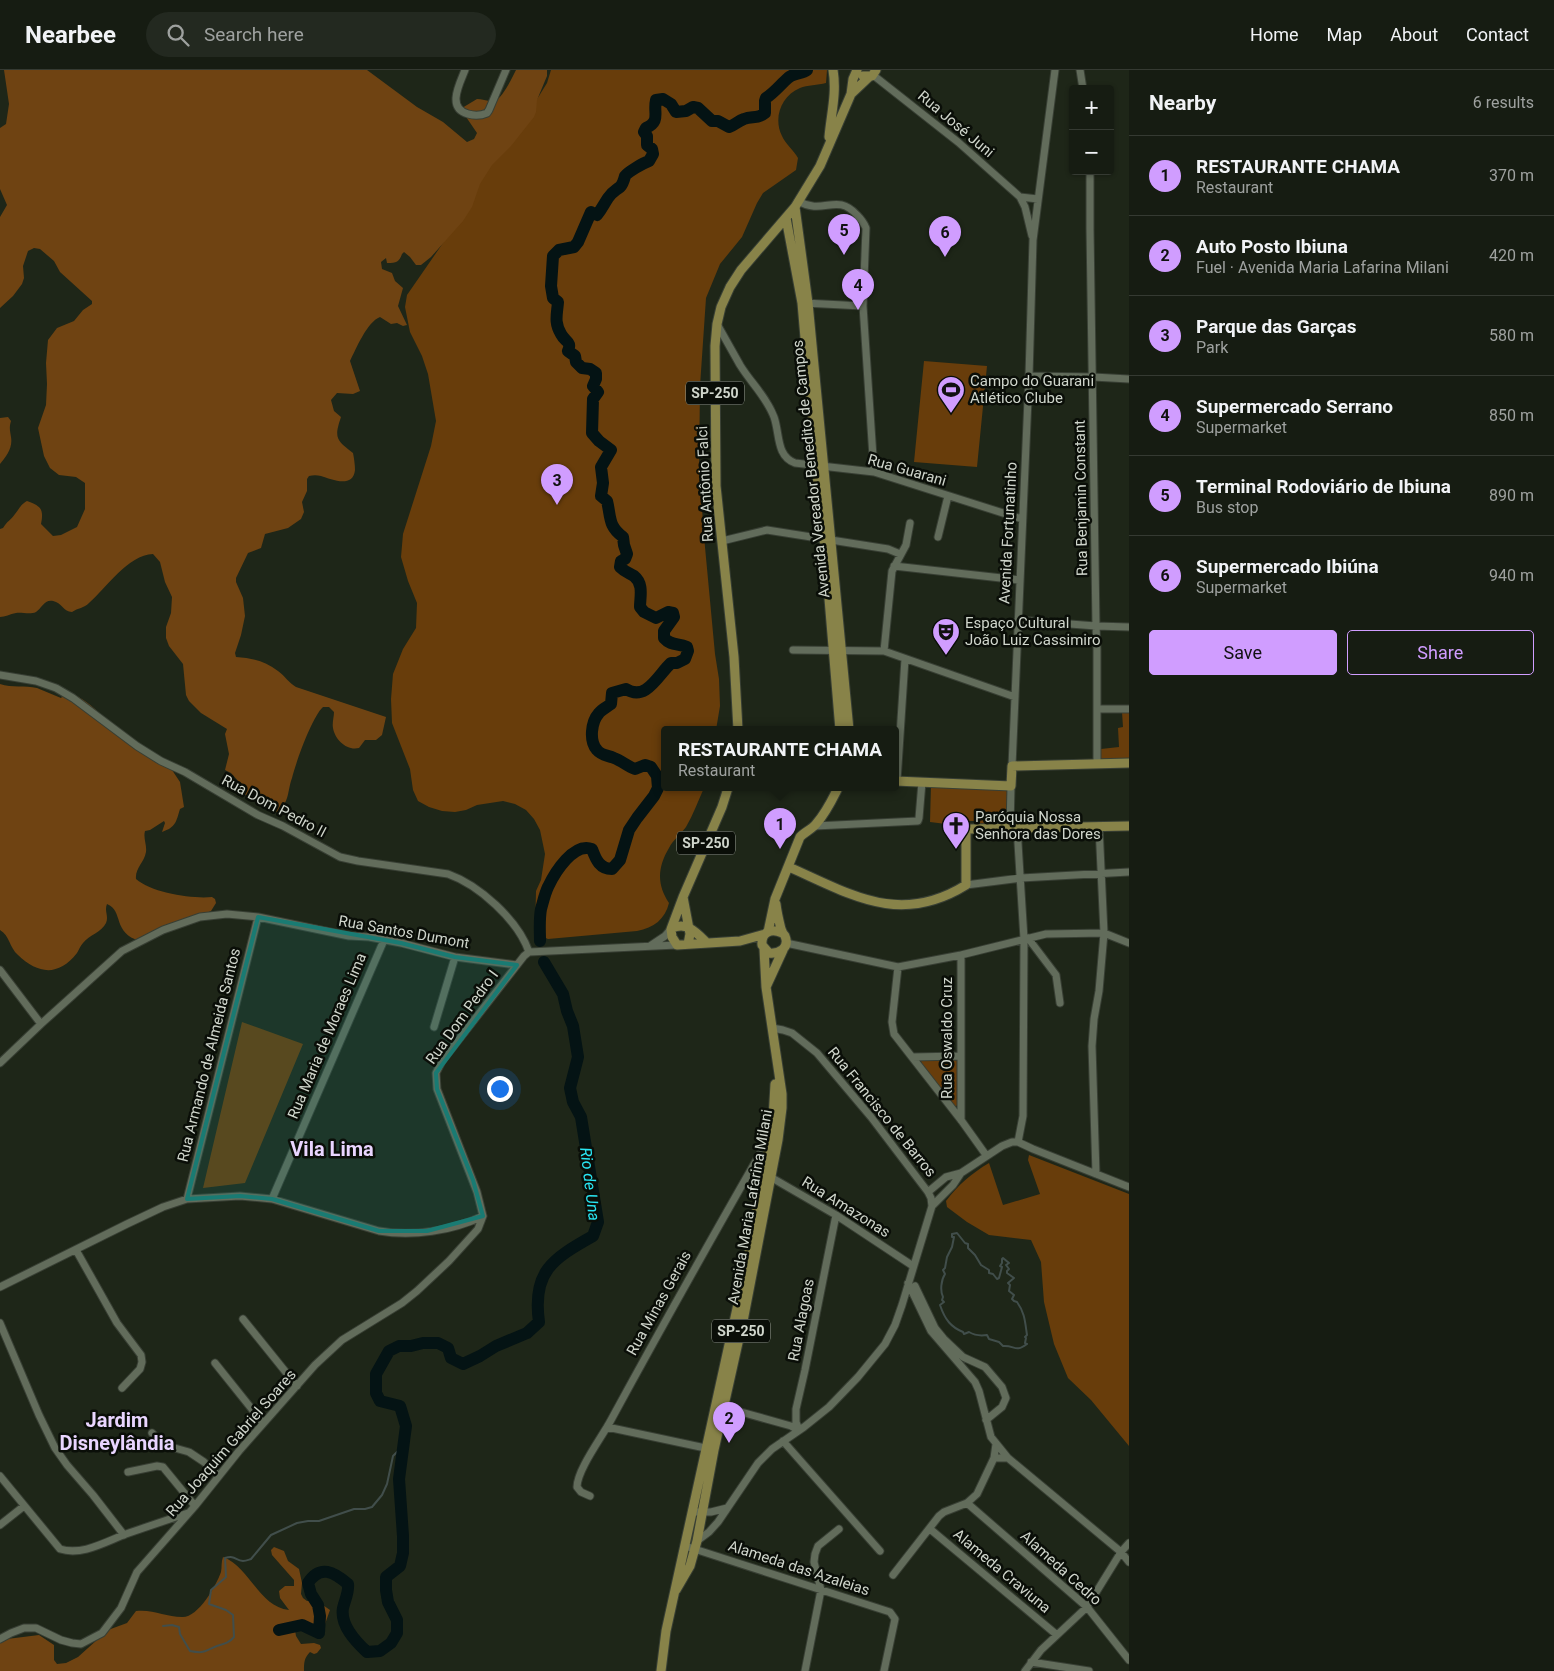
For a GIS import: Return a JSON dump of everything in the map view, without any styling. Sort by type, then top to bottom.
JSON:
[{"type":"main road","points":[[828,147],[834,102],[835,81],[833,70]]},
{"type":"main road","name":"Rua Antônio Falci","points":[[738,726],[734,656],[716,486],[715,346],[717,324],[730,287],[741,270],[797,204],[820,166],[851,94],[853,79],[858,70]]},
{"type":"main road","name":"SP-250","points":[[858,70],[862,76],[874,72]]},
{"type":"main road","name":"Rua Antônio Falci","points":[[851,94],[874,72]]},
{"type":"main road","name":"Avenida Vereador Benedito de Campos","points":[[797,204],[837,650],[844,714],[848,726]]},
{"type":"main road","name":"Avenida Vereador Benedito de Campos","points":[[786,218],[805,303]]},
{"type":"main road","points":[[769,236],[782,235],[790,238]]},
{"type":"main road","name":"Avenida Vereador Benedito de Campos","points":[[841,726],[844,714]]},
{"type":"main road","points":[[1012,766],[1129,762]]},
{"type":"main road","name":"Avenida Fortunatinho","points":[[1011,786],[1012,766]]},
{"type":"main road","points":[[899,781],[1011,786]]},
{"type":"main road","name":"SP-250","points":[[671,929],[727,791]]},
{"type":"main road","points":[[766,933],[775,900],[800,837],[808,829],[815,826],[836,791]]},
{"type":"main road","points":[[789,867],[852,895],[872,902],[894,906],[926,902],[956,892],[966,885],[966,830],[1129,826]]},
{"type":"main road","points":[[683,897],[690,934],[688,944]]},
{"type":"main road","points":[[766,987],[785,947],[785,937],[782,933],[775,900]]},
{"type":"main road","points":[[707,943],[689,927],[677,926],[671,929],[672,937],[677,945],[740,941],[775,930],[782,933]]},
{"type":"main road","name":"SP-250","points":[[766,933],[762,942],[772,1028]]},
{"type":"main road","points":[[740,941],[763,947],[769,954],[777,954],[785,947]]},
{"type":"main road","name":"Avenida Maria Lafarina Milani","points":[[767,1174],[778,1140],[782,1108],[772,1028]]},
{"type":"main road","name":"Avenida Maria Lafarina Milani","points":[[711,1449],[724,1407],[767,1174],[769,1146],[774,1119],[777,1066]]},
{"type":"main road","name":"Avenida Maria Lafarina Milani","points":[[676,1590],[690,1566],[696,1545],[698,1512],[740,1314]]},
{"type":"main road","name":"Avenida Maria Lafarina Milani","points":[[676,1590],[685,1546],[698,1512]]},
{"type":"main road","name":"SP-250","points":[[661,1671],[666,1631],[676,1590]]},
{"type":"street","points":[[465,70],[455,97],[456,105],[464,113],[476,116],[487,113],[506,70]]},
{"type":"street","name":"Avenida Fortunatinho","points":[[1012,766],[1033,240],[1056,70]]},
{"type":"street","points":[[1080,70],[1082,85]]},
{"type":"street","name":"Rua José Juni","points":[[874,72],[1020,197]]},
{"type":"street","name":"Rua Benjamin Constant","points":[[1090,175],[1096,626],[1098,648],[1098,764]]},
{"type":"street","points":[[1020,197],[1038,199]]},
{"type":"street","name":"Avenida Fortunatinho","points":[[1020,197],[1025,207],[1033,240]]},
{"type":"street","points":[[797,204],[814,208],[842,204],[852,210],[864,224],[866,234],[863,306],[874,472]]},
{"type":"street","points":[[1025,207],[1037,213]]},
{"type":"street","points":[[805,303],[863,306]]},
{"type":"street","name":"Rua Guarani","points":[[717,324],[740,365],[767,402],[774,417],[783,456],[787,460],[795,463],[874,472],[1022,519]]},
{"type":"street","points":[[1029,376],[1129,379]]},
{"type":"street","points":[[938,537],[948,496]]},
{"type":"street","points":[[884,651],[890,581],[894,566],[906,545],[910,522]]},
{"type":"street","points":[[722,541],[767,530],[888,548],[900,554]]},
{"type":"street","points":[[894,566],[1019,580]]},
{"type":"street","points":[[1018,620],[1129,627]]},
{"type":"street","points":[[793,650],[884,651],[1015,698]]},
{"type":"street","points":[[899,735],[904,659]]},
{"type":"street","name":"Rua Dom Pedro II","points":[[0,675],[36,681],[56,688],[161,761],[185,772],[258,815],[340,856],[358,861],[448,874],[459,878],[484,895],[503,913],[526,942],[529,952]]},
{"type":"street","points":[[1097,709],[1129,708]]},
{"type":"street","points":[[815,826],[918,821],[920,818],[922,782]]},
{"type":"street","name":"Avenida Fortunatinho","points":[[1011,786],[1026,939],[1023,1116],[1018,1142]]},
{"type":"street","points":[[1096,1174],[1092,1046],[1104,932],[1099,826]]},
{"type":"street","points":[[966,885],[1020,878],[1129,872]]},
{"type":"street","name":"Rua Santos Dumont","points":[[0,1063],[122,951],[163,930],[200,917],[227,914],[258,917],[330,932],[384,940],[437,951],[455,957],[517,965]]},
{"type":"street","name":"Rua Armando de Almeida Santos","points":[[187,1199],[258,917]]},
{"type":"street","points":[[647,947],[660,940],[671,929]]},
{"type":"street","points":[[785,947],[898,967],[961,956],[1046,934],[1104,932],[1129,943]]},
{"type":"street","points":[[1026,939],[1056,975],[1060,1003]]},
{"type":"street","name":"Rua Maria de Moraes Lima","points":[[272,1199],[384,940]]},
{"type":"street","points":[[529,952],[677,945]]},
{"type":"street","name":"Rua Dom Pedro I","points":[[482,1216],[473,1180],[437,1088],[436,1073],[442,1061],[529,952]]},
{"type":"street","name":"Rua Oswaldo Cruz","points":[[961,956],[961,1120]]},
{"type":"street","points":[[434,1027],[455,957]]},
{"type":"street","points":[[898,967],[892,1028],[894,1034],[986,1155]]},
{"type":"street","points":[[0,970],[41,1024]]},
{"type":"street","name":"Rua Francisco de Barros","points":[[772,1028],[792,1033],[817,1053],[866,1111],[928,1192],[932,1206]]},
{"type":"street","points":[[912,1057],[961,1056]]},
{"type":"street","name":"Rua Minas Gerais","points":[[590,1496],[581,1492],[577,1487],[577,1480],[761,1152],[774,1119]]},
{"type":"street","points":[[761,1152],[778,1140]]},
{"type":"street","points":[[928,1192],[946,1178],[961,1173],[986,1155],[1012,1142],[1018,1142],[1033,1150],[1129,1187]]},
{"type":"street","points":[[696,1545],[718,1522],[758,1463],[772,1449],[829,1407],[843,1394],[885,1344],[895,1325],[932,1206],[953,1186],[961,1173]]},
{"type":"street","name":"Rua Amazonas","points":[[767,1174],[836,1215],[913,1266]]},
{"type":"street","points":[[0,1287],[134,1220],[187,1199],[240,1196],[272,1199],[345,1222],[390,1233],[407,1233],[442,1228],[470,1222],[482,1216]]},
{"type":"street","name":"Rua Alagoas","points":[[799,1430],[796,1422],[796,1409],[836,1215]]},
{"type":"street","name":"Rua Joaquim Gabriel Soares","points":[[0,1639],[11,1632],[24,1628],[36,1628],[61,1640],[81,1644],[102,1633],[121,1608],[137,1572],[195,1506],[263,1423],[315,1365],[342,1340],[402,1303],[431,1279],[478,1229],[482,1216]]},
{"type":"street","points":[[76,1250],[117,1323],[141,1355],[140,1369],[122,1388]]},
{"type":"street","points":[[909,1280],[930,1331],[975,1382],[983,1404],[991,1438],[1008,1458],[1120,1552],[1129,1562]]},
{"type":"street","points":[[909,1280],[935,1328],[963,1357],[985,1367],[1002,1388],[1006,1398],[1002,1407],[986,1420]]},
{"type":"street","points":[[243,1319],[297,1386]]},
{"type":"street","points":[[0,1322],[55,1448],[67,1465],[94,1494],[124,1535]]},
{"type":"street","points":[[215,1363],[263,1423]]},
{"type":"street","points":[[724,1407],[799,1430]]},
{"type":"street","points":[[607,1427],[711,1449]]},
{"type":"street","points":[[152,1433],[164,1445],[189,1452],[204,1462],[219,1476]]},
{"type":"street","points":[[783,1441],[880,1551]]},
{"type":"street","points":[[893,1575],[939,1516],[966,1503],[977,1494],[994,1458],[996,1444]]},
{"type":"street","points":[[994,1458],[1008,1458]]},
{"type":"street","points":[[128,1472],[157,1466],[163,1467],[195,1506]]},
{"type":"street","points":[[0,1476],[60,1548],[68,1552],[86,1549],[188,1513]]},
{"type":"street","name":"Alameda Cedro","points":[[966,1503],[1087,1607],[1129,1660]]},
{"type":"street","points":[[0,1525],[24,1506]]},
{"type":"street","points":[[698,1512],[727,1508]]},
{"type":"street","points":[[805,1671],[821,1590],[814,1562],[815,1554],[818,1546],[839,1529]]},
{"type":"street","name":"Alameda Craviuna","points":[[930,1529],[1057,1635]]},
{"type":"street","points":[[1025,1671],[1057,1635],[1087,1607],[1120,1552],[1129,1543]]},
{"type":"street","name":"Alameda das Azaleias","points":[[685,1546],[696,1545],[821,1590],[881,1608],[894,1616],[896,1620],[895,1626],[884,1671]]},
{"type":"street","points":[[1031,1662],[1089,1671]]},
{"type":"highlighted area","points":[[258,917],[401,943],[455,957],[517,965],[436,1073],[437,1089],[473,1180],[483,1216],[427,1231],[379,1231],[272,1199],[240,1196],[187,1199]]},
{"type":"shaded area","points":[[4,70],[367,70],[417,107],[443,122],[467,142],[474,139],[477,133],[462,111],[462,108],[477,99],[494,101],[497,99],[507,88],[516,70],[547,70],[547,76],[537,100],[534,117],[511,146],[492,165],[480,184],[472,207],[463,221],[431,257],[421,265],[416,265],[404,252],[397,262],[387,263],[386,258],[381,262],[382,269],[392,273],[395,281],[403,288],[398,306],[407,325],[391,324],[380,317],[375,320],[362,336],[350,361],[360,391],[353,394],[337,393],[331,400],[334,411],[341,417],[337,434],[338,438],[353,453],[355,470],[353,476],[346,481],[341,481],[314,475],[309,476],[307,479],[307,491],[302,502],[304,512],[301,519],[288,528],[265,534],[261,548],[248,553],[236,578],[243,598],[245,616],[235,653],[236,657],[263,662],[296,687],[386,717],[382,735],[376,740],[365,740],[359,748],[350,748],[342,744],[336,737],[333,728],[334,712],[329,707],[323,707],[314,720],[305,740],[286,801],[277,812],[251,799],[242,792],[239,782],[231,773],[225,770],[229,754],[225,734],[227,729],[201,713],[189,701],[186,695],[183,664],[169,646],[166,638],[166,627],[171,613],[172,597],[165,582],[160,562],[153,554],[135,560],[126,566],[87,605],[72,612],[56,602],[49,601],[34,613],[16,613],[0,617],[0,529],[14,516],[21,505],[27,501],[36,505],[42,511],[41,524],[53,536],[61,535],[77,527],[85,509],[85,483],[76,477],[59,475],[50,468],[44,456],[38,428],[46,405],[48,340],[57,328],[74,321],[83,310],[92,304],[92,301],[60,272],[54,261],[40,249],[34,248],[28,251],[23,266],[24,278],[22,284],[0,308],[0,217],[7,205],[0,189],[0,128],[6,124],[9,104]]},
{"type":"shaded area","points":[[551,70],[827,70],[826,83],[800,88],[788,96],[780,108],[779,129],[783,139],[798,158],[796,170],[763,193],[742,237],[720,264],[706,298],[700,386],[699,471],[720,706],[717,726],[661,726],[661,791],[703,791],[686,827],[671,845],[662,862],[660,876],[662,890],[669,903],[662,918],[654,925],[643,930],[548,939],[535,933],[536,891],[541,880],[545,854],[540,830],[534,819],[526,810],[515,804],[503,801],[477,805],[455,812],[442,811],[418,801],[413,790],[410,769],[392,723],[391,699],[393,674],[403,649],[416,628],[417,603],[401,557],[403,534],[431,446],[436,421],[428,374],[422,356],[410,332],[405,307],[407,295],[443,243],[474,188],[547,83]]},
{"type":"shaded area","name":"Campo do Guarani Atlético Clube","points":[[924,361],[987,366],[977,467],[914,462]]},
{"type":"shaded area","points":[[8,417],[11,421],[11,445],[7,455],[0,464],[0,418]]},
{"type":"shaded area","points":[[0,684],[37,688],[61,698],[58,689],[72,694],[84,700],[105,720],[168,764],[180,782],[184,807],[180,809],[176,821],[170,828],[162,832],[164,821],[145,831],[146,852],[136,879],[152,888],[172,894],[212,897],[216,903],[211,911],[140,941],[125,933],[112,907],[107,904],[107,920],[104,926],[86,940],[70,961],[63,966],[48,970],[40,969],[25,961],[15,952],[6,935],[0,930]]},
{"type":"shaded area","points":[[1122,712],[1129,712],[1129,759],[1101,759],[1101,749],[1119,747],[1118,728],[1123,727]]},
{"type":"shaded area","points":[[931,785],[1009,787],[1007,820],[974,826],[974,821],[950,821],[946,824],[930,822]]},
{"type":"shaded area","points":[[242,1022],[303,1044],[245,1183],[203,1188]]},
{"type":"shaded area","points":[[959,1060],[958,1105],[954,1107],[922,1065],[921,1061]]},
{"type":"shaded area","points":[[1029,1155],[1129,1194],[1129,1446],[1091,1400],[1068,1378],[1054,1344],[1044,1302],[1041,1262],[1031,1240],[989,1235],[947,1207],[946,1201],[955,1190],[971,1175],[989,1163],[1003,1205],[1040,1194],[1028,1160]]},
{"type":"shaded area","points":[[274,1547],[284,1551],[288,1561],[299,1569],[303,1598],[307,1601],[317,1601],[330,1610],[325,1624],[325,1634],[299,1628],[295,1630],[301,1644],[314,1643],[320,1645],[321,1648],[317,1653],[310,1652],[308,1654],[304,1671],[0,1671],[0,1642],[7,1639],[39,1635],[54,1645],[54,1660],[57,1664],[66,1663],[78,1657],[108,1630],[127,1623],[136,1611],[148,1611],[176,1617],[188,1616],[200,1607],[211,1593],[221,1572],[223,1557],[240,1569],[270,1602],[289,1610],[280,1598],[279,1591],[285,1586],[294,1586],[294,1580],[272,1555],[271,1550]]},
{"type":"waterway","name":"Rio de Una","points":[[540,941],[541,909],[547,889],[560,867],[572,854],[585,848],[592,849],[601,866],[612,869],[620,860],[629,830],[658,788],[657,776],[651,767],[645,765],[635,769],[597,750],[592,737],[596,717],[611,704],[612,693],[626,689],[633,692],[646,690],[671,663],[677,663],[685,659],[688,651],[687,647],[672,643],[664,638],[664,631],[674,617],[673,613],[668,612],[656,618],[644,612],[640,607],[641,591],[637,579],[620,567],[621,561],[625,559],[627,554],[623,537],[612,525],[607,501],[601,496],[603,483],[601,467],[611,450],[592,433],[593,399],[598,392],[593,386],[596,373],[590,369],[582,368],[576,362],[575,356],[568,351],[569,343],[557,326],[558,302],[553,298],[551,286],[553,256],[559,250],[574,247],[591,212],[597,215],[609,196],[621,186],[625,176],[649,161],[653,154],[652,149],[647,145],[647,136],[644,132],[655,119],[656,100],[663,99],[671,104],[676,112],[686,111],[693,107],[698,108],[712,121],[718,121],[729,127],[744,119],[760,116],[765,113],[766,98],[790,76],[807,70]]},
{"type":"waterway","name":"Rio de Una","points":[[279,1630],[302,1625],[319,1633],[320,1616],[318,1605],[311,1594],[308,1583],[317,1573],[327,1572],[338,1576],[348,1584],[343,1608],[344,1620],[349,1632],[358,1643],[367,1652],[380,1651],[391,1643],[397,1633],[397,1620],[388,1602],[386,1577],[400,1566],[403,1553],[399,1479],[406,1426],[400,1406],[380,1401],[376,1393],[376,1374],[389,1351],[399,1346],[438,1343],[448,1348],[451,1358],[463,1364],[496,1346],[527,1333],[539,1322],[539,1291],[542,1279],[548,1269],[566,1252],[593,1236],[598,1222],[581,1117],[573,1102],[570,1088],[578,1057],[573,1026],[563,994],[544,962]]},
{"type":"waterway","points":[[957,1233],[968,1244],[968,1248],[981,1265],[989,1270],[989,1273],[993,1274],[997,1279],[1002,1267],[1000,1266],[1002,1259],[1009,1263],[1006,1265],[1009,1269],[1007,1273],[1014,1278],[1008,1283],[1010,1285],[1009,1291],[1014,1295],[1012,1299],[1020,1306],[1025,1322],[1027,1335],[1025,1343],[1027,1344],[1023,1347],[1003,1346],[999,1342],[989,1339],[987,1335],[969,1332],[964,1334],[946,1319],[940,1305],[944,1302],[941,1289],[945,1274],[943,1270],[952,1247],[954,1237],[952,1237],[952,1234],[957,1233]]},
{"type":"waterway","points":[[163,1626],[172,1625],[179,1627],[180,1634],[190,1651],[204,1651],[230,1641],[234,1637],[233,1615],[226,1610],[209,1604],[211,1590],[226,1577],[225,1558],[231,1557],[243,1561],[251,1559],[271,1535],[297,1523],[319,1521],[354,1509],[372,1507],[382,1495],[387,1484],[393,1456],[402,1447]]},
{"type":"place","name":"Terminal Rodoviário de Ibiuna","points":[[844,255]]},
{"type":"place","name":"Supermercado Ibiúna","points":[[945,257]]},
{"type":"place","name":"Supermercado Serrano","points":[[858,310]]},
{"type":"place","name":"Campo do Guarani Atlético Clube","points":[[951,414]]},
{"type":"place","name":"Parque das Garças","points":[[557,505]]},
{"type":"place","name":"Espaço Cultural João Luiz Cassimiro","points":[[946,656]]},
{"type":"place","name":"RESTAURANTE CHAMA","points":[[780,849]]},
{"type":"place","name":"Paróquia Nossa Senhora das Dores","points":[[956,850]]},
{"type":"place","name":"Auto Posto Ibiuna","points":[[729,1443]]},
{"type":"district","name":"Vila Lima","points":[[332,1149]]},
{"type":"district","name":"Jardim Disneylândia","points":[[117,1432]]}]
